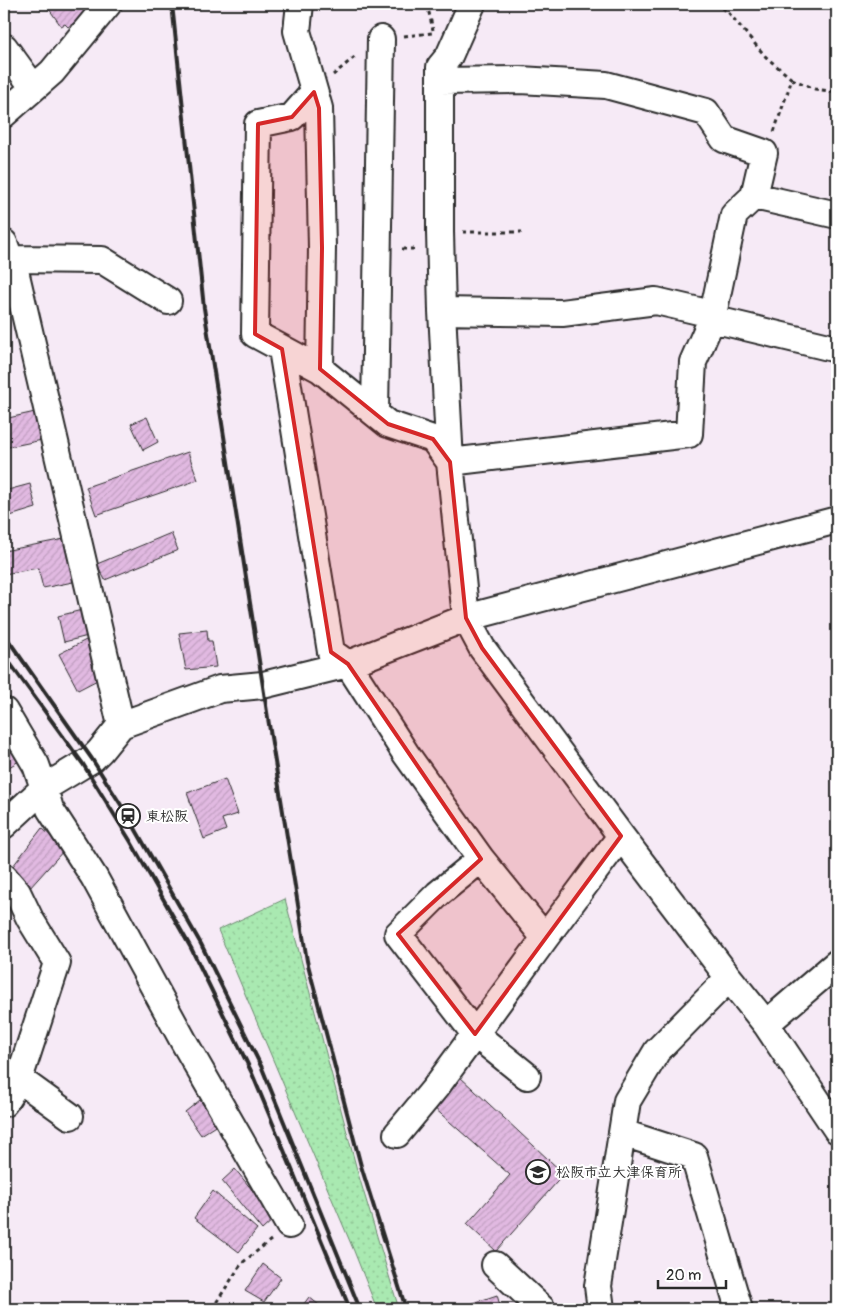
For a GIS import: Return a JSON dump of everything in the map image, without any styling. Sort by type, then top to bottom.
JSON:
[{"type":"street","points":[[4,114],[52,72],[108,4]]},
{"type":"street","points":[[300,4],[298,31],[319,108],[321,220],[320,369]]},
{"type":"street","points":[[472,4],[449,56],[440,67],[442,311],[450,462],[466,618],[482,648],[621,836],[766,1024],[837,1130]]},
{"type":"street","points":[[374,413],[380,39]]},
{"type":"street","points":[[4,47],[33,87]]},
{"type":"street","points":[[440,81],[520,80],[606,85],[706,112],[724,139],[764,153],[754,196],[734,216],[712,319],[693,362],[689,434],[450,462]]},
{"type":"street","points":[[314,92],[292,117],[258,124],[256,334],[320,369],[388,424],[434,438],[450,462]]},
{"type":"street","points":[[754,196],[837,215]]},
{"type":"street","points":[[6,254],[102,260],[168,301]]},
{"type":"street","points":[[6,254],[16,274],[120,725]]},
{"type":"street","points":[[442,311],[562,313],[656,301],[702,312],[712,319],[837,349]]},
{"type":"street","points":[[282,349],[331,652],[348,664],[406,754],[481,858],[545,938]]},
{"type":"street","points":[[4,825],[44,788],[92,759],[120,725],[220,689],[262,685],[348,664],[466,618],[837,520]]},
{"type":"street","points":[[4,711],[36,765],[50,809],[94,877],[184,1042],[289,1225]]},
{"type":"street","points":[[396,1134],[436,1086],[621,836]]},
{"type":"street","points":[[481,858],[438,894],[398,934],[475,1034],[527,1076]]},
{"type":"street","points":[[4,877],[17,892],[30,919],[58,963],[19,1079],[4,1103]]},
{"type":"street","points":[[766,1024],[837,963]]},
{"type":"street","points":[[601,1309],[598,1286],[627,1102],[658,1051],[729,978]]},
{"type":"street","points":[[19,1079],[70,1116]]},
{"type":"street","points":[[623,1133],[694,1156],[739,1309]]},
{"type":"street","points":[[495,1265],[542,1309]]},
{"type":"path","points":[[715,4],[728,12],[766,57],[792,79],[815,89],[837,92]]},
{"type":"path","points":[[764,153],[773,138],[792,79]]},
{"type":"path","points":[[212,1309],[242,1263],[289,1225]]},
{"type":"highlighted area","points":[[314,92],[319,108],[322,248],[320,369],[388,424],[433,439],[450,462],[466,618],[482,648],[621,836],[475,1034],[398,934],[481,859],[348,664],[331,652],[282,349],[255,334],[258,124],[292,117]]},
{"type":"green space","points":[[285,899],[357,1170],[399,1309],[377,1309],[218,930]]},
{"type":"building","points":[[57,4],[91,4],[87,6],[91,11],[68,27],[65,24],[61,26],[49,9]]},
{"type":"building","points":[[35,412],[42,440],[4,448],[4,419]]},
{"type":"building","points":[[147,417],[158,442],[143,450],[131,424]]},
{"type":"building","points":[[188,452],[198,480],[96,515],[86,487]]},
{"type":"building","points":[[30,484],[36,508],[10,516],[4,491]]},
{"type":"building","points":[[171,533],[178,550],[105,580],[97,564]]},
{"type":"building","points":[[64,539],[73,582],[43,588],[38,568],[4,574],[4,551]]},
{"type":"building","points":[[82,610],[88,636],[64,642],[58,616]]},
{"type":"building","points":[[207,630],[208,641],[212,641],[216,667],[186,670],[179,633]]},
{"type":"building","points":[[86,640],[105,676],[78,690],[59,654]]},
{"type":"building","points":[[4,721],[18,744],[4,752]]},
{"type":"building","points":[[18,748],[24,758],[4,770],[4,756]]},
{"type":"building","points":[[225,779],[238,814],[222,819],[226,830],[204,839],[187,793]]},
{"type":"building","points":[[42,828],[65,849],[29,889],[13,866]]},
{"type":"building","points":[[459,1076],[564,1174],[496,1251],[467,1224],[510,1175],[433,1107]]},
{"type":"building","points":[[200,1100],[217,1125],[201,1135],[185,1112]]},
{"type":"building","points":[[235,1169],[275,1218],[262,1230],[222,1181]]},
{"type":"building","points":[[213,1191],[257,1229],[239,1252],[194,1218]]},
{"type":"building","points":[[263,1264],[281,1278],[264,1302],[245,1291]]},
{"type":"building","points":[[497,1295],[501,1309],[456,1309]]},
{"type":"building","points":[[309,1297],[324,1309],[300,1309]]},
{"type":"railway","points":[[172,4],[204,308],[307,961],[361,1166],[406,1309]]},
{"type":"railway","points":[[4,634],[92,759],[128,816],[201,944],[262,1068],[360,1309]]},
{"type":"railway","points":[[4,655],[83,764],[131,842],[191,948],[251,1071],[350,1309]]},
{"type":"place","name":"東松阪","points":[[128,816]]},
{"type":"place","name":"松阪市立大津保育所","points":[[538,1172]]}]
